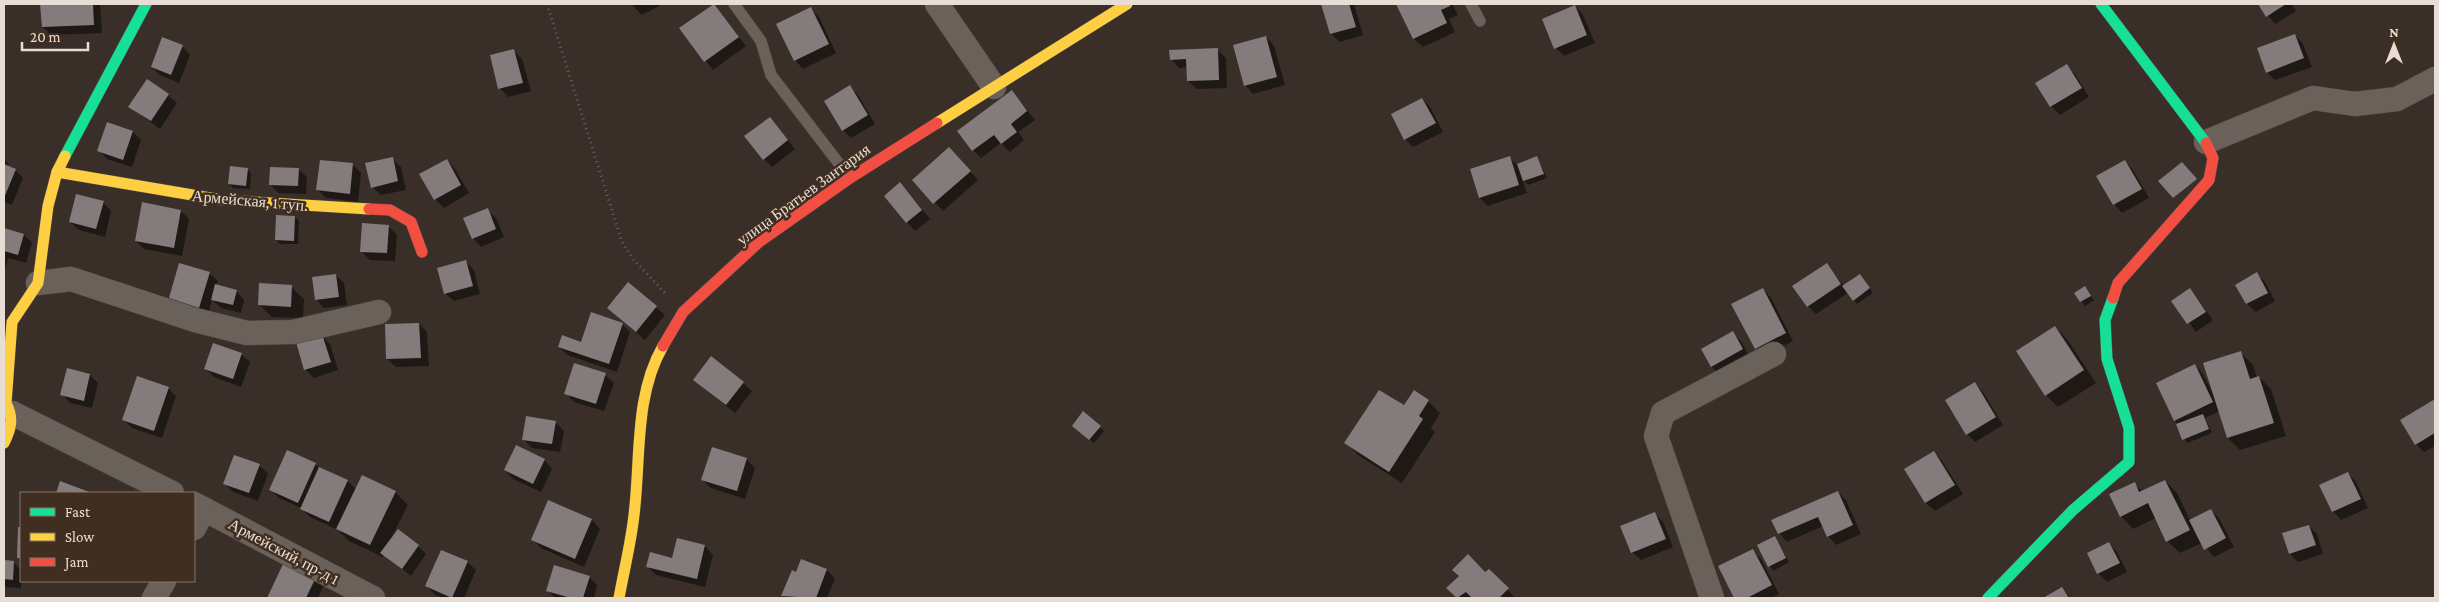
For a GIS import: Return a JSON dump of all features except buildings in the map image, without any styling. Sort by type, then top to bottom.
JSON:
[{"type":"street","points":[[4,443],[12,427],[12,413],[6,403],[12,322],[38,283],[48,206],[57,172],[146,4]]},
{"type":"street","points":[[936,4],[994,87]]},
{"type":"street","name":"улица Братьев Зантария","points":[[619,598],[634,515],[640,425],[653,363],[684,312],[759,242],[850,178],[1127,4]]},
{"type":"street","points":[[1988,598],[2045,537],[2098,486],[2130,462],[2129,428],[2107,359],[2105,320],[2118,283],[2209,180],[2213,158],[2206,142],[2100,4]]},
{"type":"street","points":[[2206,142],[2313,98],[2355,104],[2398,99],[2435,79]]},
{"type":"street","name":"Армейская, 1 туп.","points":[[57,172],[222,200],[390,210],[411,222],[422,252]]},
{"type":"street","points":[[38,283],[71,280],[196,320],[247,332],[293,332],[379,312]]},
{"type":"street","points":[[1712,598],[1656,436],[1663,413],[1774,354]]},
{"type":"street","points":[[12,413],[170,492]]},
{"type":"street","name":"Армейский, пр-д 1","points":[[197,514],[373,598]]},
{"type":"street","points":[[154,598],[163,582]]},
{"type":"lane","points":[[734,4],[761,41],[771,74],[850,178]]},
{"type":"lane","points":[[1471,4],[1480,21]]},
{"type":"path","points":[[548,4],[622,242],[633,259],[684,312]]},
{"type":"traffic: fast","points":[[65,156],[146,4]]},
{"type":"traffic: fast","points":[[2101,4],[2206,143]]},
{"type":"traffic: fast","points":[[1988,598],[2073,510],[2129,462],[2129,428],[2107,359],[2105,320],[2113,298]]},
{"type":"traffic: slow","points":[[937,123],[1127,4]]},
{"type":"traffic: slow","points":[[4,443],[11,423],[6,403],[12,322],[38,283],[48,206],[57,172],[65,156]]},
{"type":"traffic: slow","points":[[57,172],[222,200],[369,209]]},
{"type":"traffic: slow","points":[[619,598],[633,525],[643,407],[647,386],[663,346]]},
{"type":"traffic: jam","points":[[663,346],[683,312],[759,242],[850,178],[937,123]]},
{"type":"traffic: jam","points":[[2113,298],[2118,283],[2209,180],[2213,158],[2206,143]]},
{"type":"traffic: jam","points":[[369,209],[390,210],[411,222],[422,252]]}]
